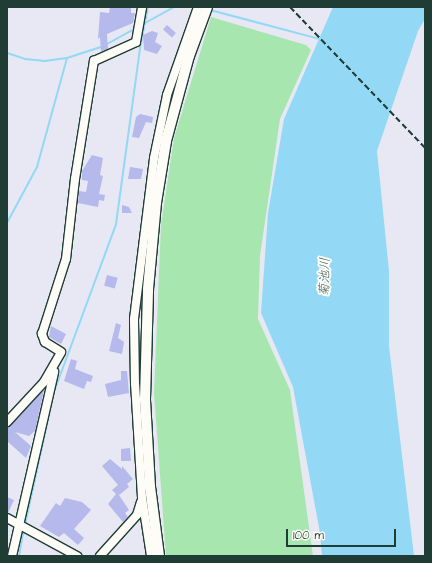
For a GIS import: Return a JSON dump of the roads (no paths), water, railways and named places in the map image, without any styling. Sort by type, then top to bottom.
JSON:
[{"type":"street","points":[[7,422],[44,382],[61,352],[45,342],[42,334],[66,260],[75,179],[94,61],[136,42],[142,7]]},
{"type":"street","points":[[151,556],[142,497],[135,384],[134,319],[154,158],[167,95],[198,7]]},
{"type":"street","points":[[159,556],[150,487],[145,399],[148,289],[156,203],[166,141],[189,56],[207,7]]},
{"type":"street","points":[[12,556],[55,365]]},
{"type":"street","points":[[100,556],[137,515],[142,497]]},
{"type":"street","points":[[7,518],[77,556]]},
{"type":"water","name":"菊池川","points":[[333,7],[425,7],[425,19],[418,31],[377,151],[389,271],[389,346],[414,556],[322,556],[320,533],[293,387],[261,313],[268,213],[284,119]]},
{"type":"waterway","points":[[25,525],[54,392],[116,224],[140,48],[148,7]]},
{"type":"waterway","points":[[145,23],[174,7]]},
{"type":"waterway","points":[[210,10],[320,39]]},
{"type":"waterway","points":[[107,44],[136,28]]},
{"type":"waterway","points":[[7,53],[25,59],[45,61],[67,58],[103,46]]},
{"type":"waterway","points":[[7,223],[37,167],[67,58]]},
{"type":"waterway","points":[[19,556],[24,529]]},
{"type":"railway","points":[[290,7],[425,148]]}]
